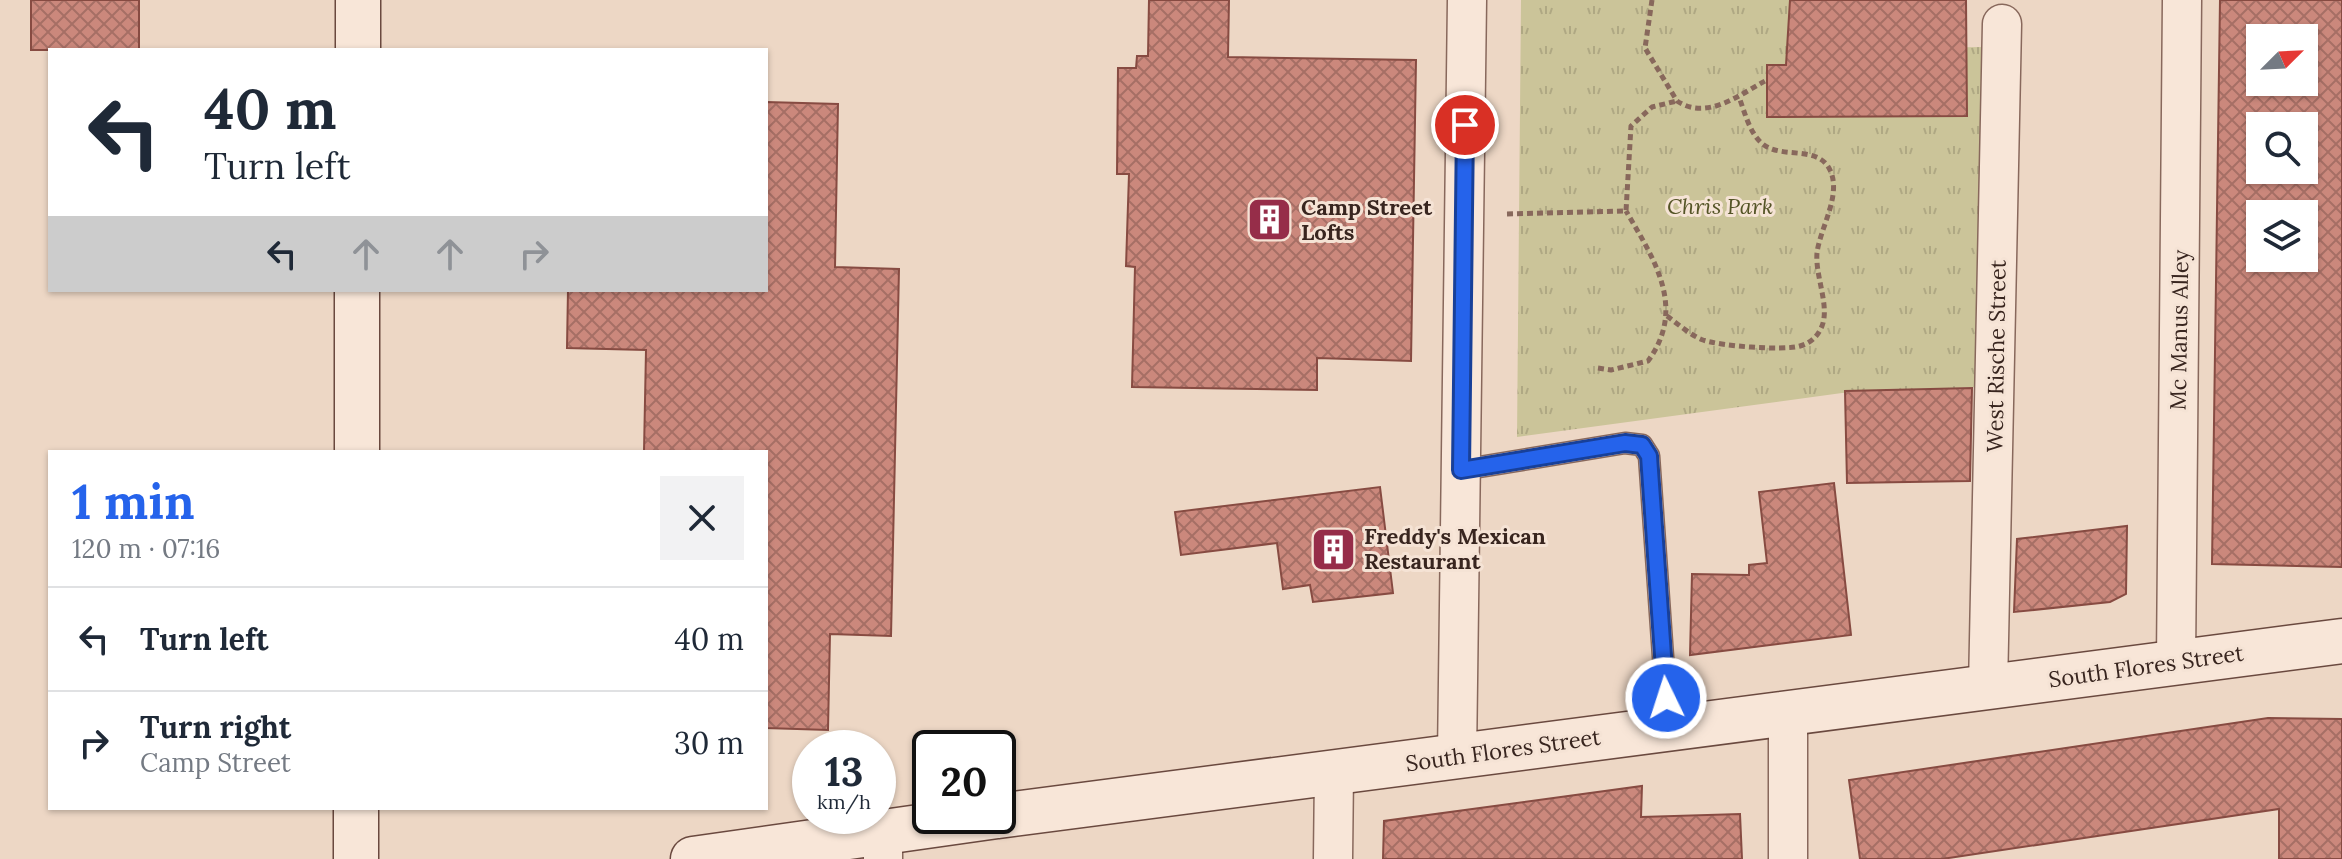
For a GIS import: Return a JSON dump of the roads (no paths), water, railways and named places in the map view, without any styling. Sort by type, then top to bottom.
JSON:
[{"type":"main road","points":[[358,0],[358,48]]},
{"type":"main road","points":[[357,292],[357,450]]},
{"type":"main road","name":"South Flores Street","points":[[1016,814],[2342,641]]},
{"type":"main road","points":[[356,810],[356,859]]},
{"type":"main road","name":"South Flores Street","points":[[693,859],[883,845],[927,834]]},
{"type":"street","points":[[1457,757],[1467,0]]},
{"type":"street","name":"Mc Manus Alley","points":[[2176,661],[2182,0]]},
{"type":"street","name":"West Rische Street","points":[[1988,688],[2002,24]]},
{"type":"street","points":[[1788,712],[1788,859]]},
{"type":"street","points":[[1333,859],[1334,772]]},
{"type":"lane","points":[[1461,470],[1625,443],[1642,445],[1649,456],[1668,728]]},
{"type":"place","name":"Camp Street Lofts","points":[[1270,220]]},
{"type":"place","name":"Freddy's Mexican Restaurant","points":[[1333,549]]},
{"type":"park label","name":"Chris Park","points":[[1720,206]]}]
